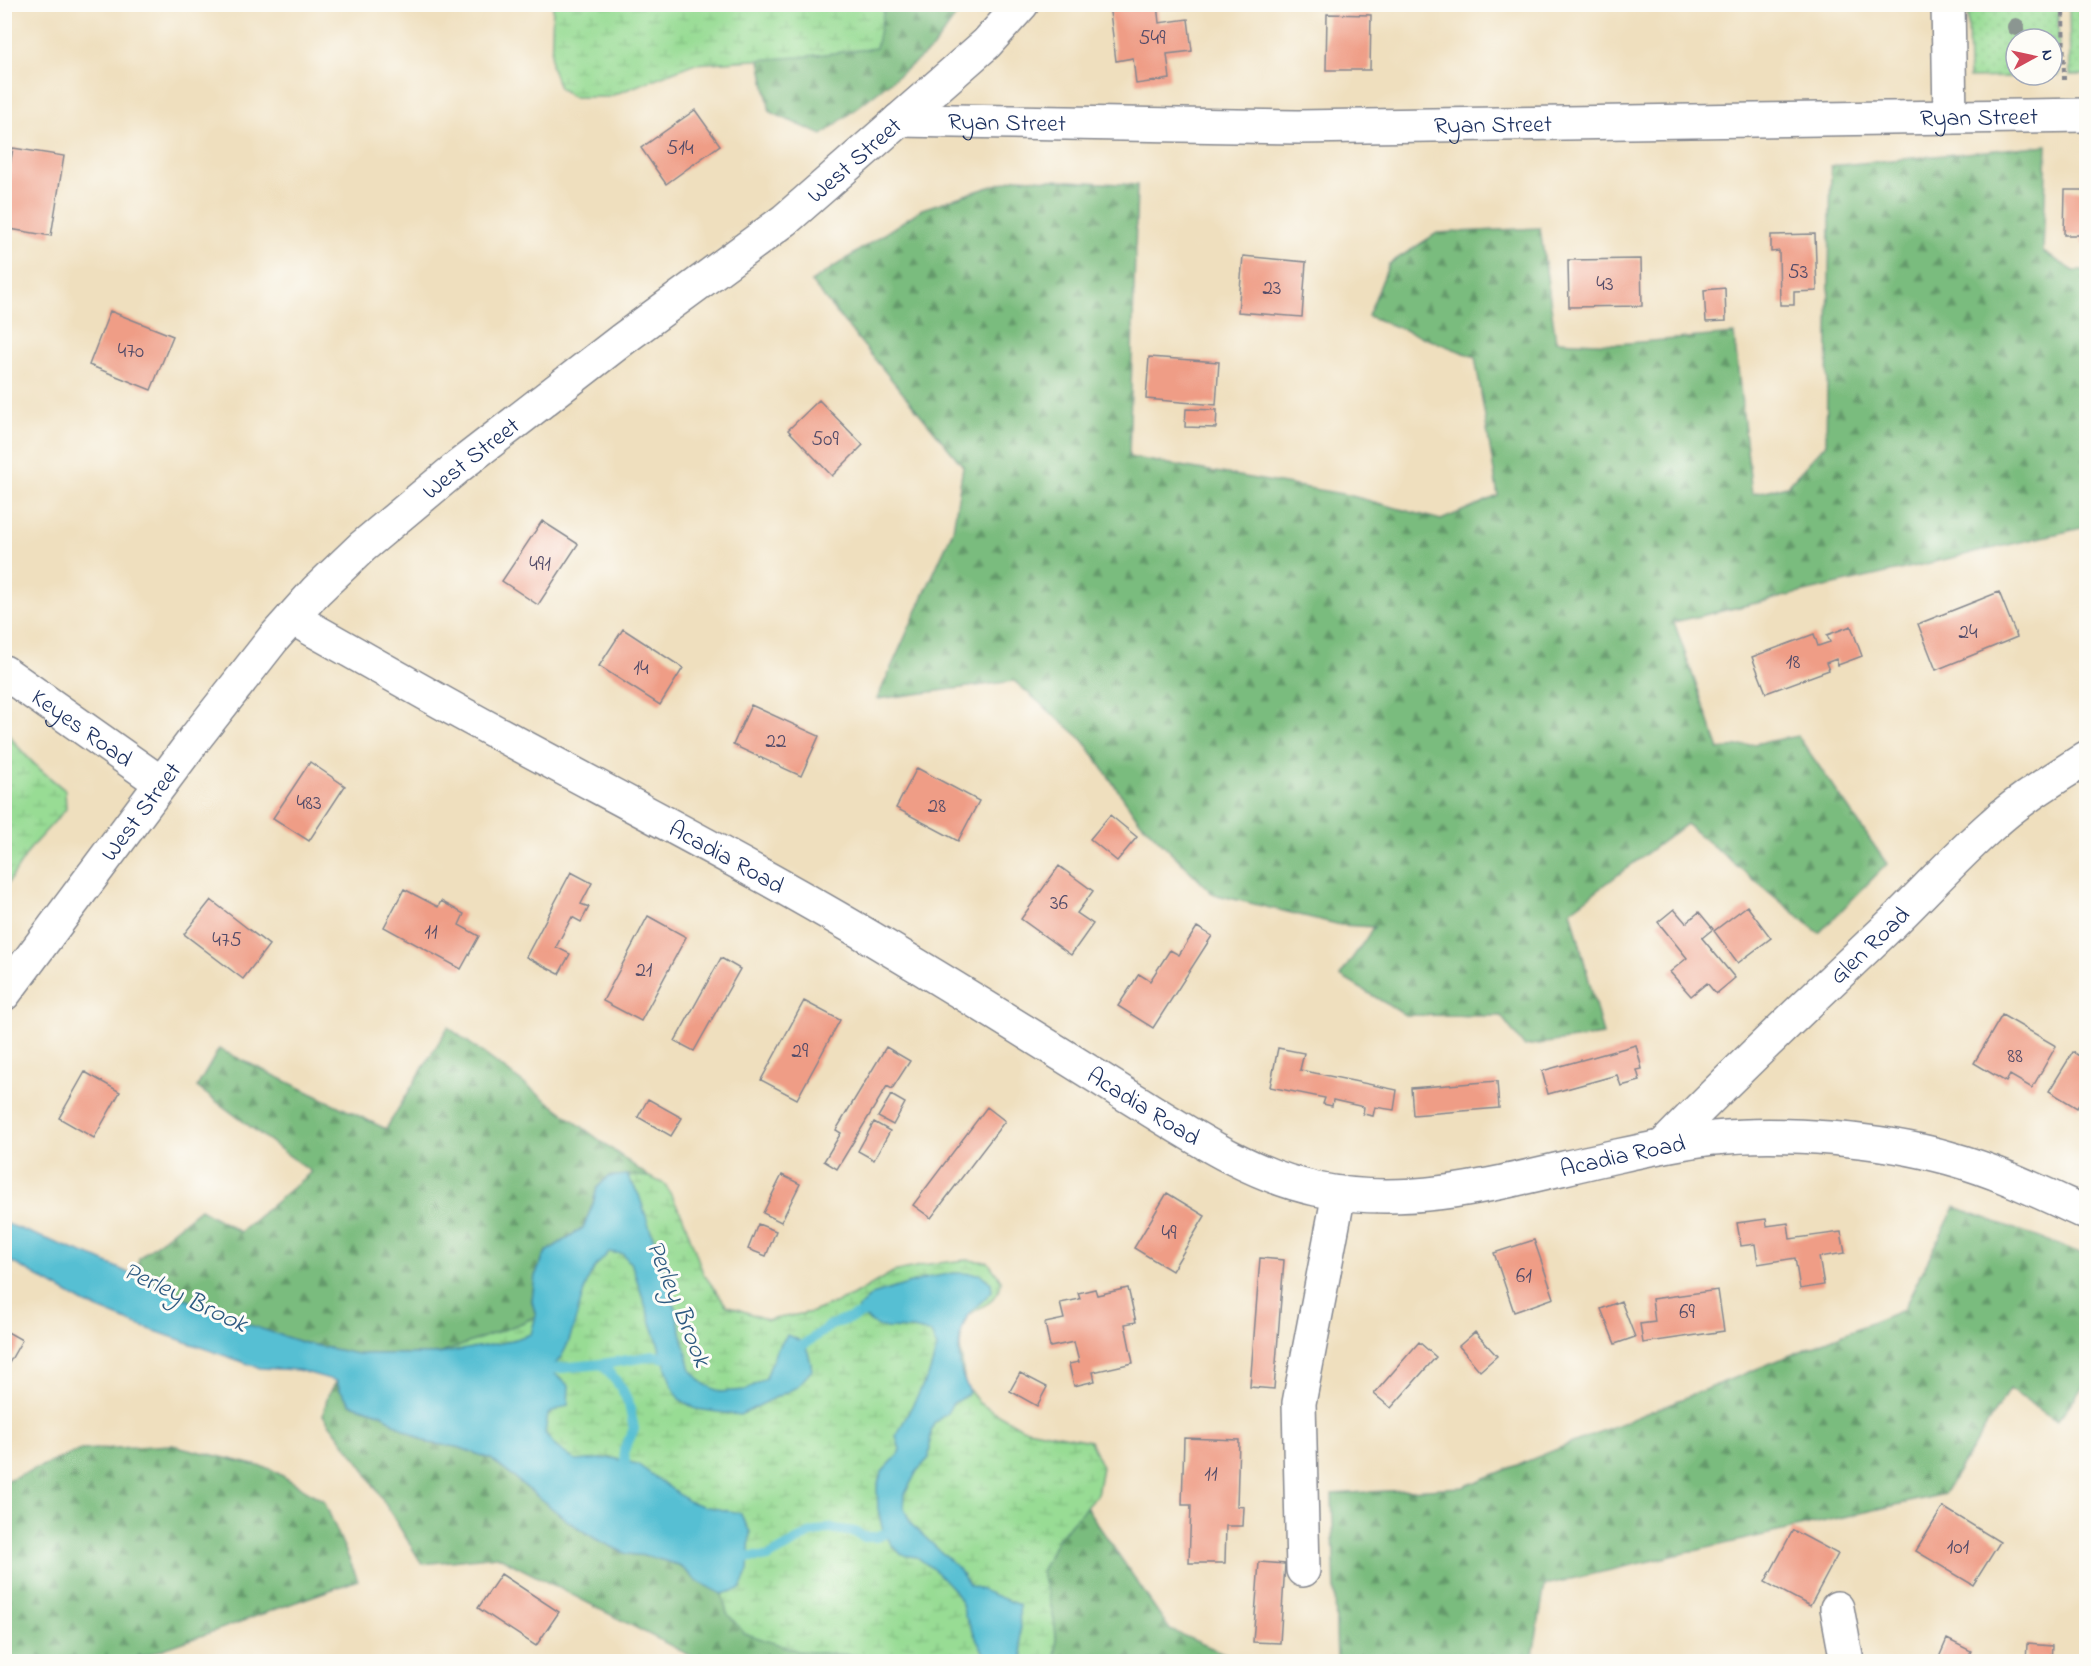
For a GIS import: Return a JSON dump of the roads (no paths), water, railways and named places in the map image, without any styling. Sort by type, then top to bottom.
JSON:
[{"type":"street","name":"West Street","points":[[4,994],[233,690],[316,591],[362,547],[459,466],[623,339],[785,220],[986,44],[1022,4]]},
{"type":"street","points":[[1948,4],[1950,117]]},
{"type":"street","name":"Ryan Street","points":[[899,120],[1298,127],[2086,115]]},
{"type":"street","name":"Acadia Road","points":[[292,618],[480,723],[702,841],[886,947],[1197,1138],[1258,1170],[1279,1178],[1310,1188],[1383,1197],[1466,1191],[1663,1146],[1716,1138],[1755,1136],[1832,1139],[1911,1149],[1949,1158],[1987,1170],[2086,1213]]},
{"type":"street","name":"Keyes Road","points":[[4,672],[161,783]]},
{"type":"street","name":"Glen Road","points":[[1663,1146],[1763,1046],[1904,912],[1964,850],[2004,815],[2086,758]]},
{"type":"street","points":[[1303,1570],[1299,1403],[1339,1193]]},
{"type":"street","points":[[1837,1608],[1847,1662]]},
{"type":"water","points":[[627,1175],[639,1195],[671,1293],[691,1370],[704,1384],[720,1392],[746,1390],[766,1378],[776,1351],[787,1335],[799,1340],[810,1357],[812,1370],[797,1387],[740,1415],[696,1409],[679,1399],[672,1386],[632,1265],[623,1254],[609,1252],[591,1274],[571,1336],[561,1357],[554,1365],[554,1373],[569,1386],[568,1405],[548,1414],[545,1433],[556,1447],[576,1461],[612,1458],[637,1464],[688,1501],[740,1513],[750,1532],[748,1570],[740,1589],[722,1594],[697,1581],[679,1565],[648,1556],[627,1554],[596,1539],[568,1521],[491,1459],[458,1447],[429,1443],[380,1413],[351,1404],[340,1390],[337,1381],[298,1370],[260,1368],[135,1324],[86,1304],[5,1258],[5,1223],[98,1259],[225,1317],[304,1343],[357,1354],[439,1354],[506,1342],[531,1334],[536,1316],[532,1301],[535,1276],[546,1252],[583,1228],[597,1188],[608,1177]]},
{"type":"water","points":[[954,1273],[980,1274],[991,1283],[992,1291],[968,1315],[961,1332],[960,1363],[969,1390],[968,1394],[952,1404],[947,1413],[934,1423],[929,1458],[917,1471],[905,1494],[904,1508],[911,1524],[959,1569],[969,1585],[1019,1605],[1020,1637],[1024,1661],[988,1661],[954,1590],[938,1573],[917,1557],[902,1555],[891,1544],[882,1527],[878,1509],[877,1487],[881,1473],[898,1455],[900,1449],[896,1436],[929,1374],[937,1348],[931,1333],[877,1326],[869,1321],[858,1308],[872,1295],[927,1278]]},
{"type":"waterway","name":"Perley Brook","points":[[792,1353],[831,1325],[876,1309]]},
{"type":"waterway","points":[[540,1370],[654,1356],[673,1359]]},
{"type":"waterway","points":[[602,1364],[621,1387],[629,1404],[634,1429],[624,1450],[626,1475]]},
{"type":"waterway","points":[[737,1555],[768,1557],[809,1534],[828,1528],[855,1532],[864,1537],[876,1537],[897,1529]]}]
